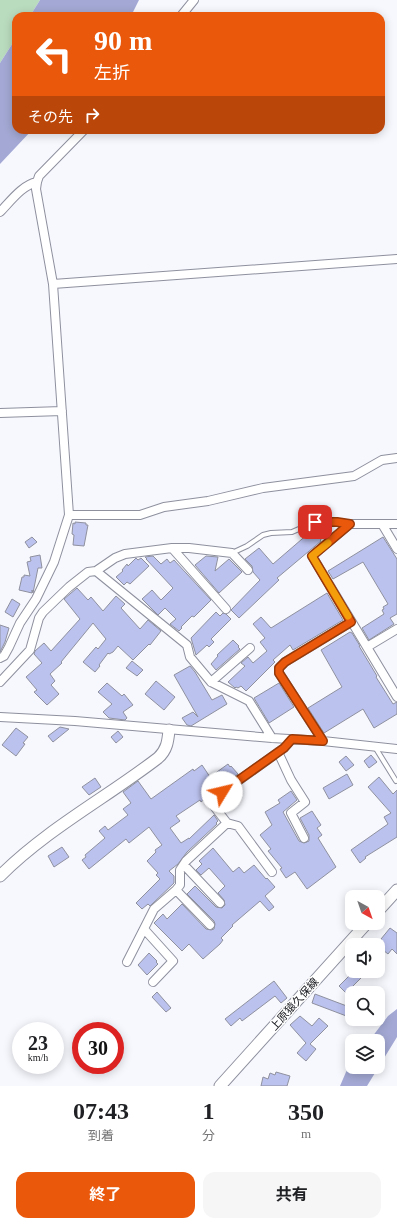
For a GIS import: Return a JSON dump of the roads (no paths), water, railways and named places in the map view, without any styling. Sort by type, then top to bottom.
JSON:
[{"type":"main road","points":[[0,876],[57,828],[164,753],[167,746],[169,730]]},
{"type":"main road","points":[[385,903],[397,890]]},
{"type":"main road","name":"上原猿久保線","points":[[220,1086],[361,930]]},
{"type":"street","points":[[184,12],[194,0]]},
{"type":"street","points":[[0,658],[4,656],[20,623],[36,599],[54,562],[69,515],[53,284],[36,189],[39,176],[80,134]]},
{"type":"street","points":[[0,212],[23,189],[31,183],[37,182]]},
{"type":"street","points":[[53,284],[397,260]]},
{"type":"street","points":[[0,413],[62,411]]},
{"type":"street","points":[[69,515],[140,515],[164,507],[208,501],[263,488],[354,476],[382,460],[397,458]]},
{"type":"street","points":[[397,524],[350,524],[312,556],[397,697]]},
{"type":"street","points":[[382,524],[397,549]]},
{"type":"street","points":[[172,548],[226,609]]},
{"type":"street","points":[[0,682],[30,650],[39,618],[43,612],[69,587],[88,572],[96,571],[115,558],[125,554],[172,548],[189,548],[232,553],[248,570]]},
{"type":"street","points":[[96,571],[187,645],[190,657],[211,682],[249,701],[272,738]]},
{"type":"street","points":[[323,741],[279,673],[279,668],[285,662],[351,622]]},
{"type":"street","points":[[367,647],[397,628]]},
{"type":"street","points":[[211,682],[250,648]]},
{"type":"street","points":[[0,717],[323,741],[397,749]]},
{"type":"street","points":[[272,872],[238,826],[227,823],[210,801],[284,748],[292,739]]},
{"type":"street","points":[[278,752],[291,780],[305,802],[291,813],[304,838]]},
{"type":"street","points":[[127,962],[154,909],[180,885],[180,870],[186,861],[227,823]]},
{"type":"street","points":[[184,865],[220,903]]},
{"type":"street","points":[[176,890],[210,925]]},
{"type":"street","points":[[144,929],[173,961],[153,982]]},
{"type":"lane","points":[[232,553],[247,546],[264,535],[271,533],[292,532],[315,522],[337,522],[350,524]]},
{"type":"lane","points":[[374,747],[396,780]]},
{"type":"water","points":[[40,0],[139,0],[133,12],[32,12]]},
{"type":"water","points":[[12,44],[12,134],[28,134],[0,164],[0,63]]},
{"type":"water","points":[[397,1009],[397,1037],[385,1057],[385,1034],[374,1034],[380,1026],[385,1026],[385,1020]]},
{"type":"water","points":[[345,1074],[374,1074],[367,1086],[340,1086]]}]
